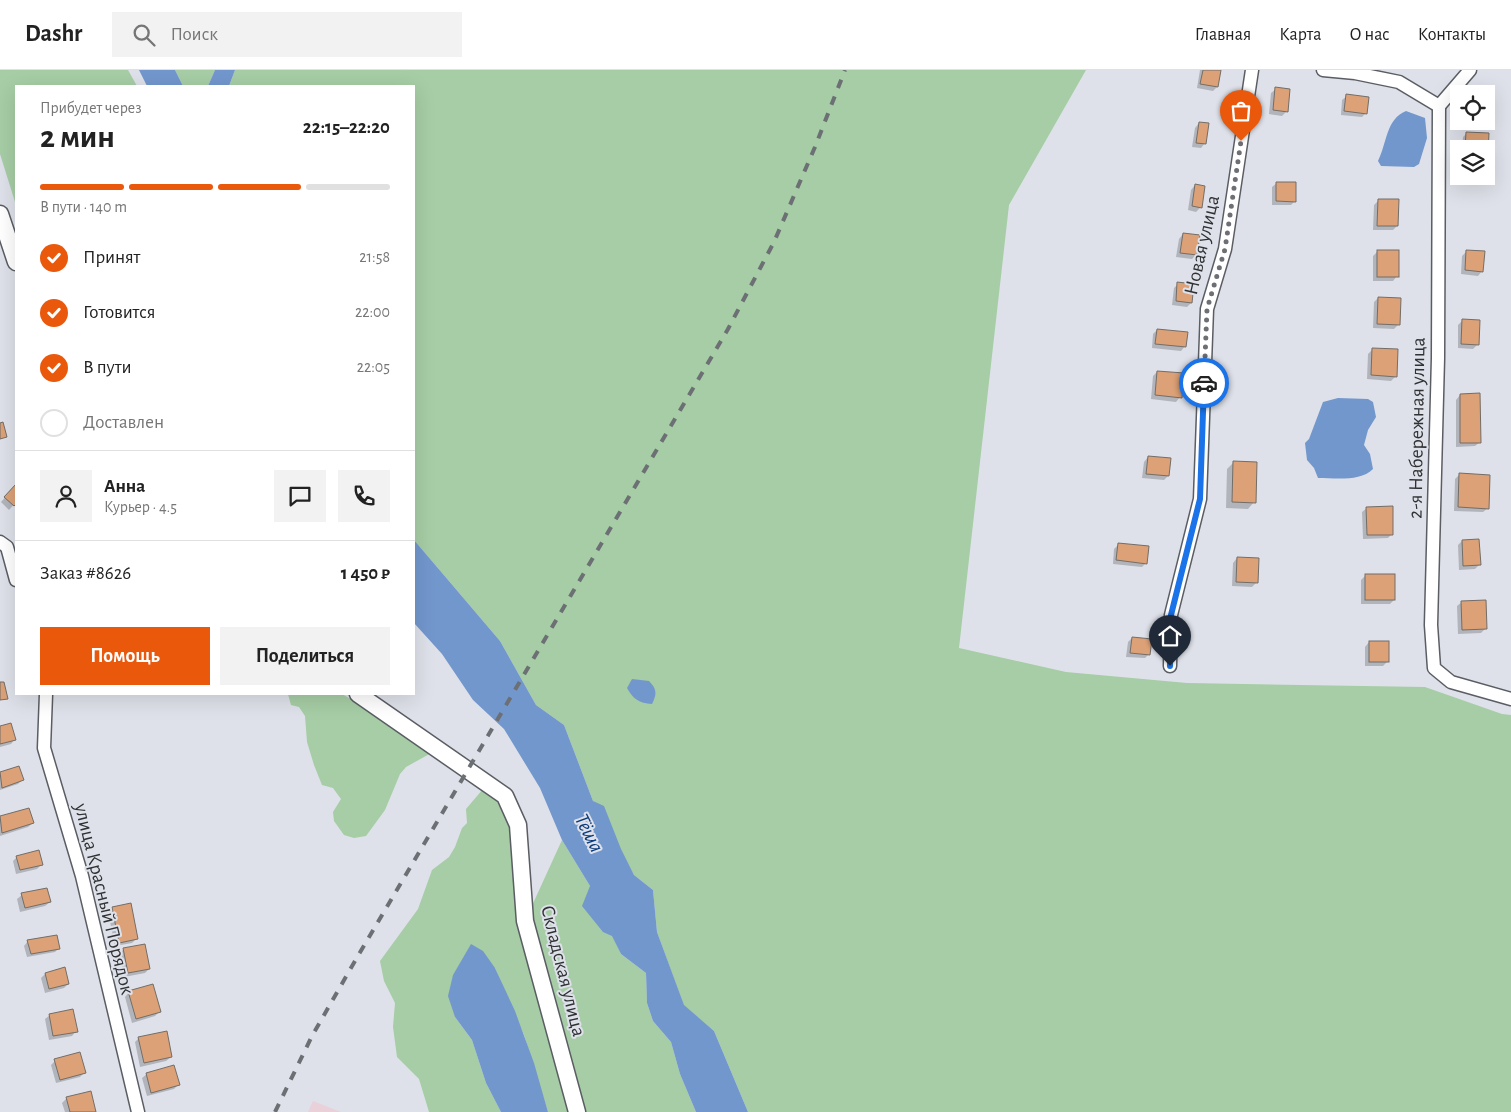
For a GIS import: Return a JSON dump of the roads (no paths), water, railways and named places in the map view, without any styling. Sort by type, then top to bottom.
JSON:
[{"type":"street","name":"Новая улица","points":[[1170,666],[1171,615],[1200,499],[1207,309],[1225,249],[1252,70]]},
{"type":"street","points":[[1323,70],[1355,73],[1399,82],[1439,106],[1470,70]]},
{"type":"street","name":"2-я Набережная улица","points":[[1439,106],[1438,358],[1431,625],[1434,668],[1451,682],[1511,700]]},
{"type":"street","points":[[0,214],[15,259]]},
{"type":"street","points":[[0,542],[7,547],[15,576]]},
{"type":"street","name":"улица Красный Порядок","points":[[46,695],[44,748],[82,876],[138,1112]]},
{"type":"street","name":"Складская улица","points":[[359,695],[505,796],[518,826],[525,921],[577,1112]]},
{"type":"water","points":[[139,70],[175,70],[182,85],[146,85]]},
{"type":"water","points":[[215,70],[235,70],[229,85],[208,85]]},
{"type":"water","points":[[1406,111],[1425,118],[1427,138],[1419,164],[1414,167],[1381,166],[1378,161],[1388,132],[1394,120]]},
{"type":"water","points":[[1338,398],[1368,399],[1373,402],[1376,417],[1368,430],[1364,445],[1370,454],[1373,469],[1354,478],[1318,478],[1314,468],[1307,460],[1305,443],[1309,439],[1323,402]]},
{"type":"water","name":"Тёша","points":[[415,541],[500,641],[536,705],[564,725],[593,801],[604,806],[621,849],[634,875],[653,890],[657,932],[684,1005],[714,1031],[748,1112],[696,1112],[680,1074],[671,1042],[653,1021],[647,1003],[646,973],[621,954],[612,936],[603,932],[582,906],[590,886],[562,840],[540,788],[504,729],[473,700],[442,654],[415,624]]},
{"type":"water","points":[[632,679],[649,681],[652,684],[655,689],[655,697],[652,704],[643,703],[632,695],[627,688]]},
{"type":"water","points":[[471,944],[483,951],[495,968],[515,1011],[534,1063],[548,1112],[501,1112],[486,1083],[472,1040],[455,1017],[448,996],[453,975]]},
{"type":"railway","points":[[275,1112],[312,1036],[359,954],[728,329],[774,242],[815,147],[845,70]]}]
